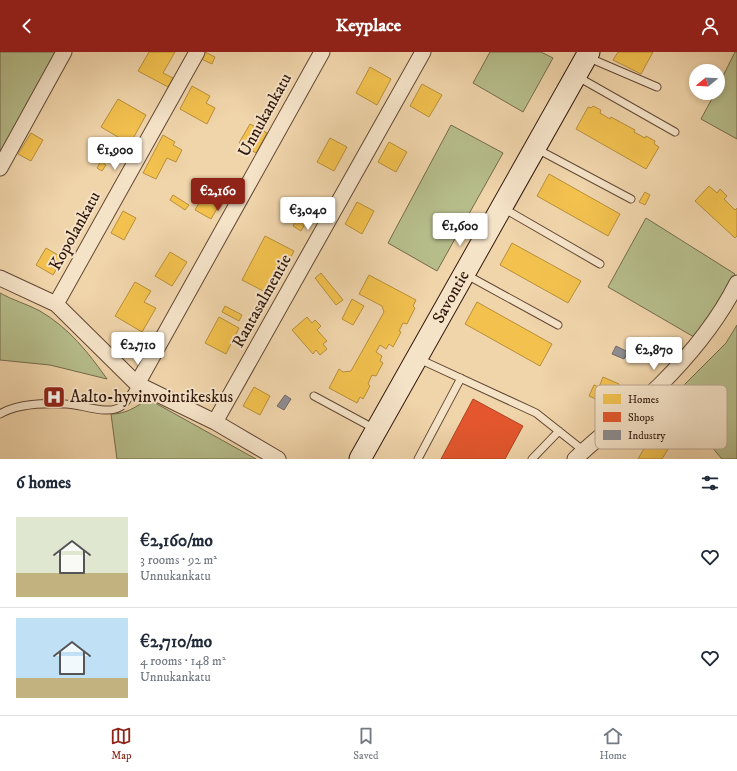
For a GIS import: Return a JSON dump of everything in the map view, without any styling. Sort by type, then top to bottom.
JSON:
[{"type":"street","points":[[0,168],[64,52]]},
{"type":"street","name":"Kopolankatu","points":[[56,304],[197,52]]},
{"type":"street","name":"Unnukankatu","points":[[137,384],[322,52]]},
{"type":"street","name":"Rantasalmentie","points":[[216,422],[423,52]]},
{"type":"street","name":"Savontie","points":[[360,459],[588,53]]},
{"type":"street","points":[[0,278],[56,304],[137,384],[216,422],[278,459]]},
{"type":"street","points":[[659,385],[712,324],[726,304],[737,284]]},
{"type":"street","points":[[579,455],[595,441]]},
{"type":"lane","points":[[588,53],[657,87]]},
{"type":"lane","points":[[576,76],[675,132]]},
{"type":"lane","points":[[535,148],[631,199]]},
{"type":"lane","points":[[502,208],[600,264]]},
{"type":"lane","points":[[464,274],[558,325]]},
{"type":"lane","points":[[417,358],[536,413],[558,431],[579,455]]},
{"type":"lane","points":[[418,459],[461,378]]},
{"type":"lane","points":[[0,414],[6,410],[30,404],[67,404],[101,410],[114,409],[122,405],[137,384]]},
{"type":"lane","points":[[314,396],[377,430]]},
{"type":"lane","points":[[532,459],[558,431]]},
{"type":"green space","points":[[0,52],[56,52],[0,152]]},
{"type":"green space","points":[[490,52],[541,52],[553,58],[523,112],[473,83]]},
{"type":"green space","points":[[735,52],[737,52],[737,139],[701,119],[711,100],[725,100],[725,72]]},
{"type":"green space","points":[[451,125],[503,153],[437,271],[388,243]]},
{"type":"green space","points":[[646,218],[735,274],[716,306],[694,337],[608,287]]},
{"type":"green space","points":[[0,293],[40,311],[60,325],[93,359],[107,379],[50,365],[0,360]]},
{"type":"green space","points":[[737,325],[737,459],[722,459],[714,449],[727,449],[727,385],[684,385],[726,343]]},
{"type":"green space","points":[[148,399],[256,459],[117,459],[111,414],[126,411]]},
{"type":"building: Homes","points":[[149,52],[175,52],[163,73],[173,78],[168,87],[138,71]]},
{"type":"building: Homes","points":[[199,52],[205,52],[215,57],[212,64],[197,57]]},
{"type":"building: Homes","points":[[618,52],[653,52],[641,74],[613,60]]},
{"type":"building: Homes","points":[[370,67],[391,79],[377,105],[356,93]]},
{"type":"building: Homes","points":[[422,84],[442,95],[429,117],[410,106]]},
{"type":"building: Homes","points":[[192,86],[210,96],[206,103],[215,108],[207,124],[180,109]]},
{"type":"building: Homes","points":[[118,99],[146,115],[130,144],[101,127]]},
{"type":"building: Homes","points":[[593,106],[601,110],[600,113],[610,119],[611,117],[635,130],[634,132],[645,138],[646,136],[655,141],[654,144],[659,147],[646,169],[576,129],[588,107],[591,108]]},
{"type":"building: Homes","points":[[250,124],[267,133],[256,153],[239,143]]},
{"type":"building: Homes","points":[[31,133],[43,140],[31,161],[18,154]]},
{"type":"building: Homes","points":[[163,135],[175,142],[173,145],[182,150],[176,162],[167,158],[156,179],[143,173]]},
{"type":"building: Homes","points":[[330,138],[347,147],[334,171],[317,162]]},
{"type":"building: Homes","points":[[389,142],[407,152],[396,172],[378,162]]},
{"type":"building: Homes","points":[[101,161],[106,165],[102,171],[97,168]]},
{"type":"building: Homes","points":[[549,174],[620,214],[608,236],[537,196]]},
{"type":"building: Homes","points":[[709,186],[717,193],[720,189],[727,196],[724,199],[735,210],[737,208],[737,236],[735,238],[695,201]]},
{"type":"building: Homes","points":[[199,190],[221,202],[211,219],[195,210],[199,203],[194,200]]},
{"type":"building: Homes","points":[[645,192],[650,195],[645,205],[639,202]]},
{"type":"building: Homes","points":[[173,195],[189,205],[185,210],[170,200]]},
{"type":"building: Homes","points":[[357,202],[374,211],[362,234],[345,224]]},
{"type":"building: Homes","points":[[123,211],[136,218],[124,240],[111,233]]},
{"type":"building: Homes","points":[[298,218],[306,222],[301,231],[293,226]]},
{"type":"building: Homes","points":[[265,236],[294,251],[271,295],[242,280]]},
{"type":"building: Homes","points":[[512,243],[581,281],[568,303],[500,265]]},
{"type":"building: Homes","points":[[46,248],[63,258],[53,275],[36,265]]},
{"type":"building: Homes","points":[[170,252],[187,262],[172,286],[155,276]]},
{"type":"building: Homes","points":[[321,273],[343,300],[336,305],[315,278]]},
{"type":"building: Homes","points":[[369,275],[416,300],[413,306],[415,308],[407,324],[403,323],[399,331],[401,332],[393,347],[389,344],[386,349],[380,345],[376,352],[382,356],[380,361],[383,363],[376,376],[372,375],[368,384],[370,386],[363,399],[360,397],[357,403],[329,388],[339,369],[343,372],[351,371],[384,312],[382,306],[359,294]]},
{"type":"building: Homes","points":[[135,282],[151,291],[144,302],[156,308],[142,332],[115,316]]},
{"type":"building: Homes","points":[[352,299],[364,306],[353,325],[342,319]]},
{"type":"building: Homes","points":[[477,302],[552,344],[540,366],[465,324]]},
{"type":"building: Homes","points":[[225,306],[242,315],[239,321],[222,312]]},
{"type":"building: Homes","points":[[219,317],[239,328],[226,354],[205,343]]},
{"type":"building: Homes","points":[[307,317],[312,323],[315,320],[321,326],[317,330],[327,341],[323,344],[327,349],[320,355],[316,350],[313,354],[292,330]]},
{"type":"building: Homes","points":[[648,337],[663,345],[655,361],[645,356],[642,362],[632,356],[638,344],[643,346]]},
{"type":"building: Homes","points":[[603,377],[619,384],[619,385],[600,385]]},
{"type":"building: Homes","points":[[595,385],[595,399],[589,396]]},
{"type":"building: Homes","points":[[254,387],[270,396],[260,415],[243,406]]},
{"type":"building: Homes","points":[[644,449],[668,449],[662,459],[638,459]]},
{"type":"building: Shops","points":[[473,399],[523,426],[505,459],[441,459]]},
{"type":"building: Industry","points":[[616,346],[628,352],[624,359],[612,354]]},
{"type":"building: Industry","points":[[285,395],[291,399],[284,410],[277,406]]},
{"type":"place","name":"Aalto-hyvinvointikeskus","points":[[54,397]]}]
